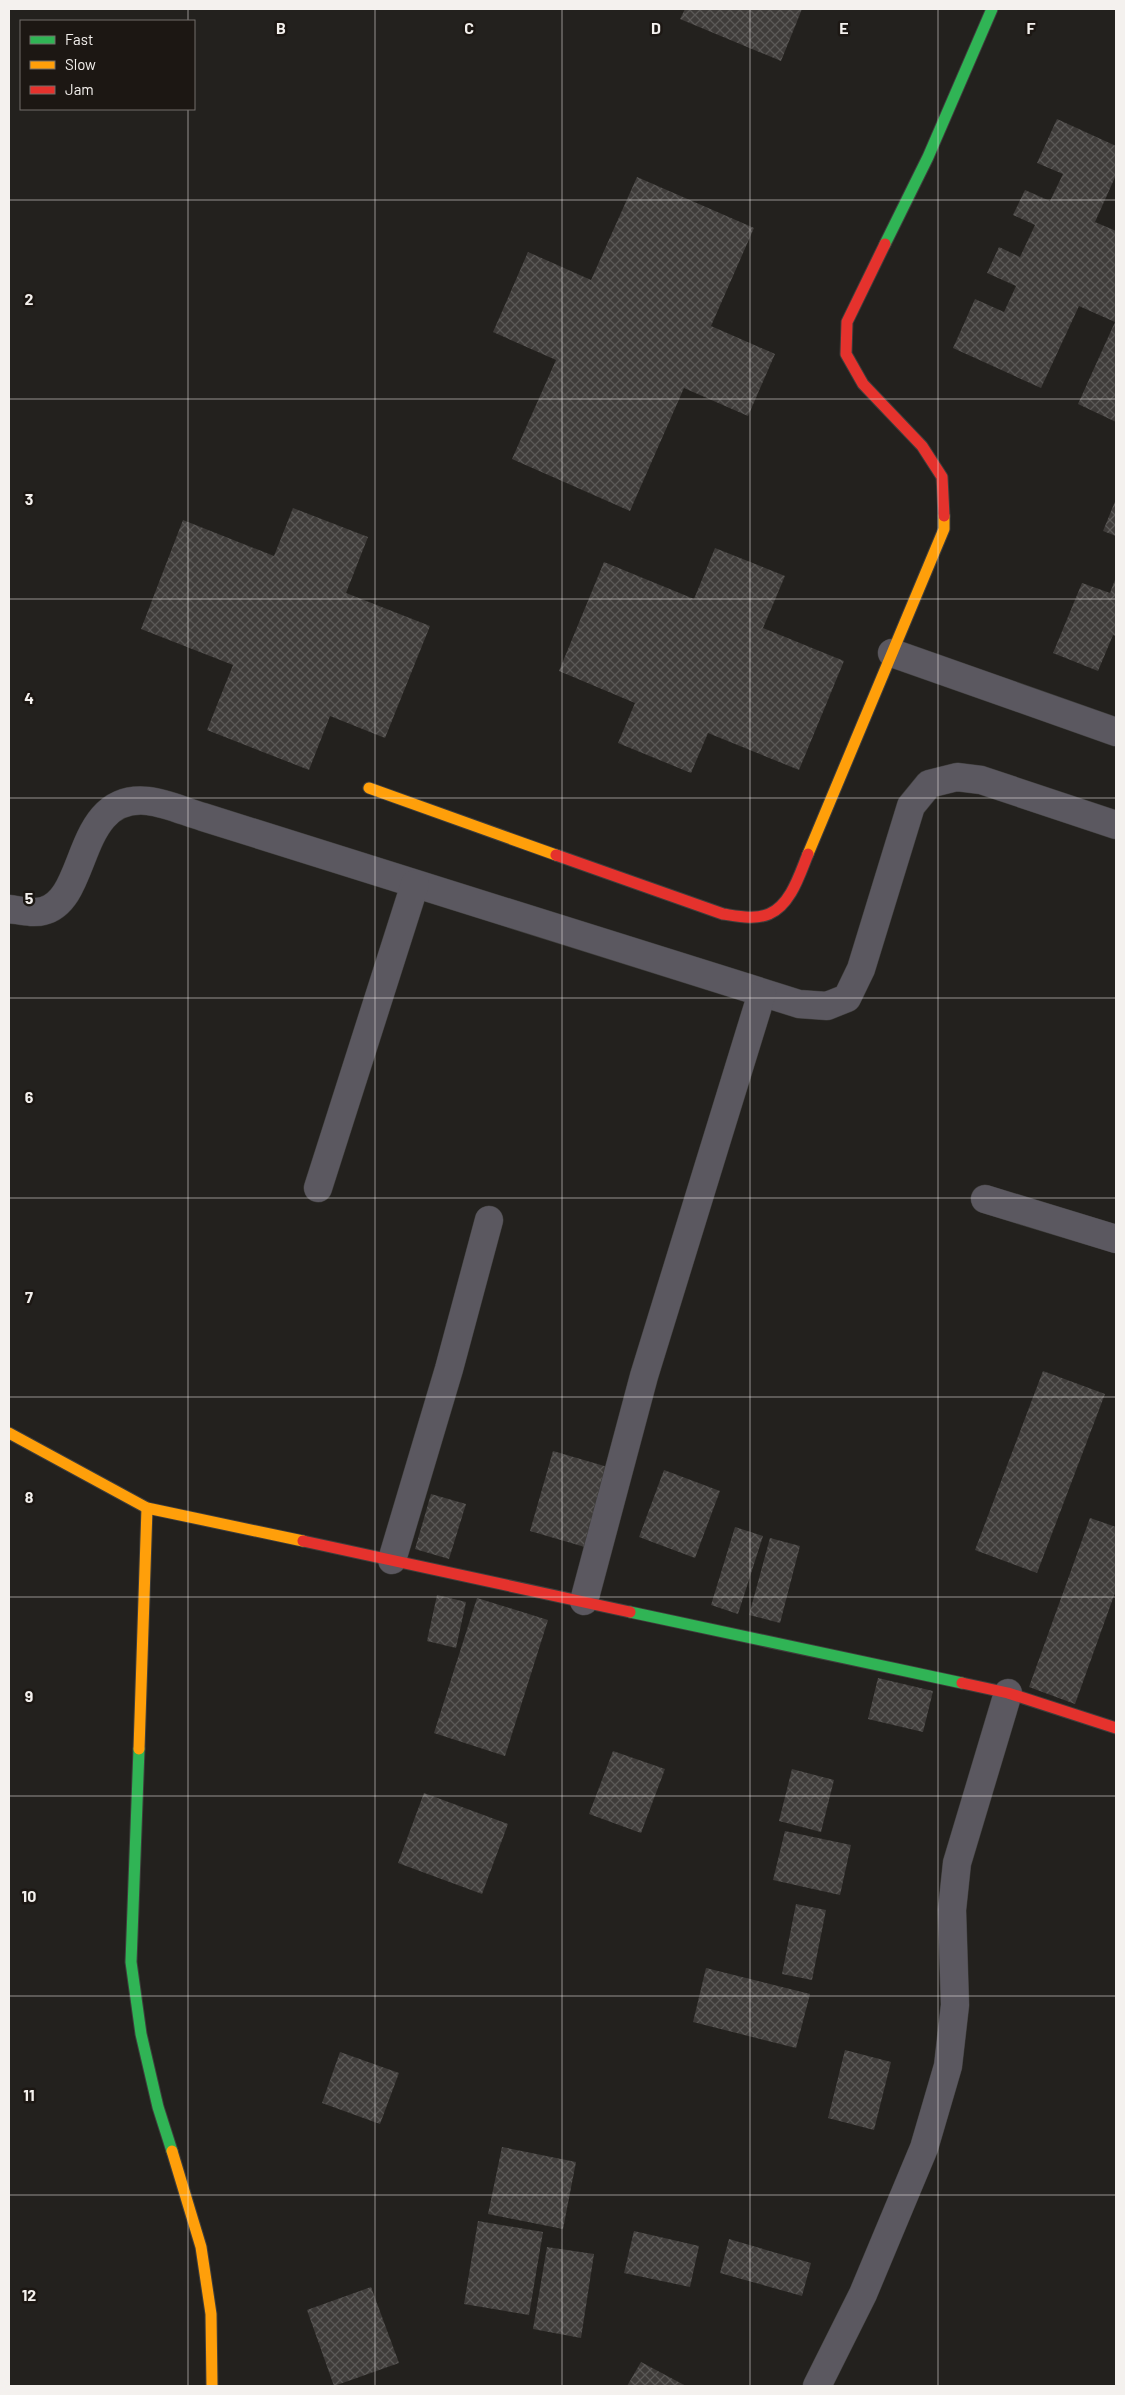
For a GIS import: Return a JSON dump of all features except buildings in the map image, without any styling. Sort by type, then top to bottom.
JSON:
[{"type":"street","points":[[369,788],[723,914],[748,917],[770,914],[791,895],[944,528],[942,476],[922,446],[863,384],[846,354],[847,322],[928,157],[992,9]]},
{"type":"street","points":[[892,653],[1116,732]]},
{"type":"street","points":[[9,909],[42,912],[58,904],[70,887],[100,820],[119,805],[147,801],[204,816],[762,993],[799,1004],[827,1006],[847,998],[861,969],[911,806],[929,784],[957,777],[981,780],[1116,825]]},
{"type":"street","points":[[318,1188],[415,884]]},
{"type":"street","points":[[584,1601],[644,1376],[762,993]]},
{"type":"street","points":[[985,1198],[1116,1239]]},
{"type":"street","points":[[392,1560],[449,1368],[489,1220]]},
{"type":"street","points":[[9,1433],[147,1508],[1008,1693],[1116,1728]]},
{"type":"street","points":[[147,1508],[131,1962],[141,2034],[158,2107],[201,2247],[211,2314],[212,2386]]},
{"type":"street","points":[[817,2386],[863,2294],[924,2148],[948,2066],[954,2005],[952,1910],[958,1863],[1008,1693]]},
{"type":"traffic: fast","points":[[885,244],[928,157],[992,9]]},
{"type":"traffic: fast","points":[[630,1612],[962,1683]]},
{"type":"traffic: fast","points":[[139,1749],[131,1962],[141,2034],[158,2107],[172,2151]]},
{"type":"traffic: slow","points":[[808,854],[944,529],[944,516]]},
{"type":"traffic: slow","points":[[369,788],[556,855]]},
{"type":"traffic: slow","points":[[9,1433],[147,1508],[303,1541]]},
{"type":"traffic: slow","points":[[139,1749],[147,1508]]},
{"type":"traffic: slow","points":[[172,2151],[201,2247],[211,2314],[212,2386]]},
{"type":"traffic: jam","points":[[885,244],[847,322],[846,354],[863,384],[922,446],[942,477],[944,516]]},
{"type":"traffic: jam","points":[[556,855],[723,914],[752,917],[769,914],[783,904],[794,888],[808,854]]},
{"type":"traffic: jam","points":[[303,1541],[630,1612]]},
{"type":"traffic: jam","points":[[962,1683],[1008,1693],[1116,1728]]}]
